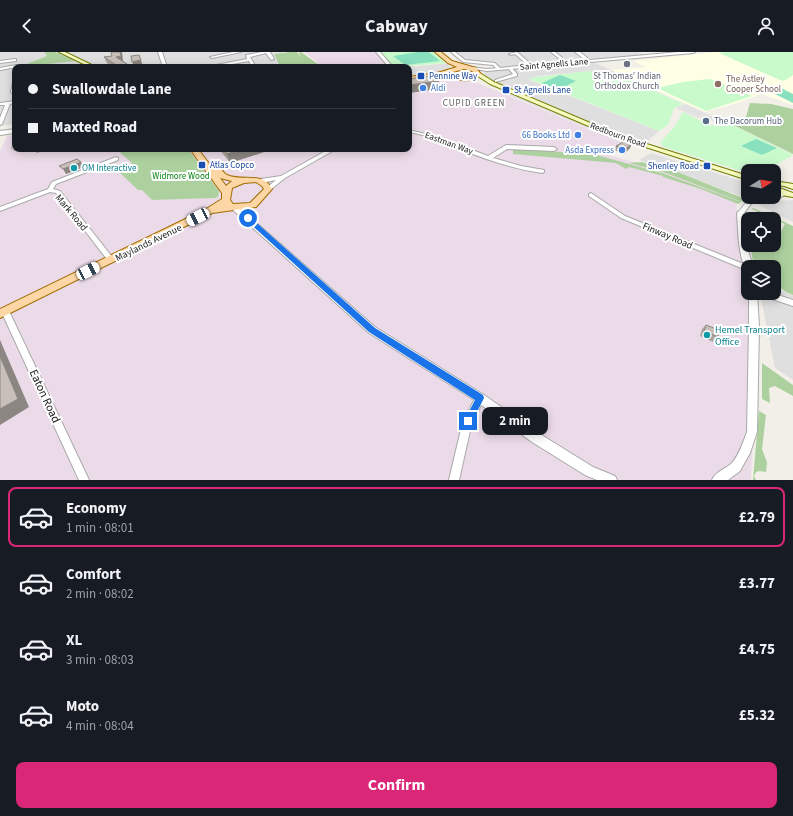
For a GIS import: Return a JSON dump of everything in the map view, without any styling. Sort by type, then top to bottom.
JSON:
[{"type":"main road","points":[[61,52],[87,64]]},
{"type":"main road","points":[[412,78],[435,76],[468,79],[478,74],[471,68],[463,67],[450,62],[438,52]]},
{"type":"main road","points":[[450,62],[451,75],[457,78]]},
{"type":"main road","points":[[435,76],[463,67]]},
{"type":"main road","name":"Redbourn Road","points":[[478,74],[497,79],[594,126],[632,141],[741,176]]},
{"type":"main road","name":"Redbourn Road","points":[[468,79],[497,79]]},
{"type":"main road","points":[[196,152],[229,201]]},
{"type":"main road","points":[[204,152],[223,176],[241,181],[261,181],[266,184],[268,189],[253,205]]},
{"type":"main road","points":[[229,201],[231,185],[241,181]]},
{"type":"main road","points":[[781,188],[792,186]]},
{"type":"main road","points":[[781,190],[793,196]]},
{"type":"main road","name":"Maylands Avenue","points":[[3,313],[229,201],[253,205]]},
{"type":"street","points":[[16,52],[16,64]]},
{"type":"street","points":[[160,52],[164,64]]},
{"type":"street","points":[[212,57],[240,52]]},
{"type":"street","points":[[219,64],[268,52],[272,59]]},
{"type":"street","points":[[378,52],[388,64]]},
{"type":"street","points":[[453,52],[464,61],[490,63],[494,64],[499,69]]},
{"type":"street","points":[[553,52],[567,63]]},
{"type":"street","points":[[577,52],[588,61]]},
{"type":"street","name":"Saint Agnells Lane","points":[[471,68],[487,70],[693,52]]},
{"type":"street","points":[[511,54],[516,53],[518,57],[523,59],[531,66]]},
{"type":"street","points":[[518,57],[525,54]]},
{"type":"street","points":[[0,62],[15,60]]},
{"type":"street","points":[[0,69],[12,68]]},
{"type":"street","points":[[497,79],[516,75],[510,68]]},
{"type":"street","name":"Saint Agnells Lane","points":[[478,74],[487,70]]},
{"type":"street","points":[[0,104],[12,102]]},
{"type":"street","points":[[0,124],[8,103]]},
{"type":"street","points":[[0,133],[12,131]]},
{"type":"street","name":"Eastman Way","points":[[412,132],[432,136],[489,158],[524,169],[542,171]]},
{"type":"street","points":[[489,158],[506,147],[554,150]]},
{"type":"street","points":[[268,189],[283,177],[328,152]]},
{"type":"street","points":[[50,190],[54,183],[116,159]]},
{"type":"street","points":[[261,181],[283,177]]},
{"type":"street","name":"Mark Road","points":[[0,210],[50,190],[58,192],[111,260]]},
{"type":"street","name":"Finway Road","points":[[591,195],[624,217],[741,265]]},
{"type":"street","points":[[229,201],[372,330],[480,398],[536,438],[589,471],[611,480]]},
{"type":"street","points":[[742,212],[749,204]]},
{"type":"street","points":[[248,218],[249,211],[253,205]]},
{"type":"street","points":[[781,299],[793,303]]},
{"type":"street","points":[[718,480],[736,467],[746,449],[752,432],[753,300]]},
{"type":"street","name":"Eaton Road","points":[[3,313],[84,480]]},
{"type":"street","points":[[454,480],[468,421],[480,398]]},
{"type":"shaded area","points":[[0,52],[282,52],[274,54],[278,64],[12,64],[12,124],[0,126]]},
{"type":"shaded area","points":[[304,52],[376,52],[386,64],[319,64]]},
{"type":"shaded area","points":[[448,52],[573,52],[588,64],[595,63],[625,76],[607,80],[590,71],[537,76],[529,80],[659,131],[647,142],[630,137],[620,142],[500,91],[509,88],[488,80],[483,75],[485,72],[495,71],[495,67],[491,64],[463,63]]},
{"type":"shaded area","points":[[582,52],[638,52],[645,55],[592,60]]},
{"type":"shaded area","name":"The Astley Cooper School","points":[[715,52],[793,52],[793,105],[761,94],[737,103],[705,112],[611,70],[646,67],[633,61]]},
{"type":"shaded area","points":[[449,63],[450,69],[447,71],[412,77],[412,67]]},
{"type":"shaded area","points":[[437,78],[475,82],[625,144],[596,152],[642,164],[735,195],[741,239],[741,252],[743,252],[744,260],[741,260],[741,300],[749,300],[756,350],[751,480],[0,480],[0,151],[7,136],[12,135],[12,152],[412,152],[412,81]]},
{"type":"shaded area","points":[[686,104],[719,120],[715,122],[702,116],[698,118],[676,108]]},
{"type":"shaded area","points":[[651,153],[741,181],[741,197],[677,172],[639,160]]},
{"type":"shaded area","points":[[793,200],[793,222],[781,216],[781,212],[773,212],[757,204],[781,204],[781,201]]},
{"type":"shaded area","points":[[781,291],[793,295],[793,380],[775,368],[761,300],[781,300]]},
{"type":"green space","points":[[44,52],[55,52],[75,61],[47,64],[27,64],[47,56]]},
{"type":"green space","points":[[297,52],[300,56],[299,52],[301,52],[318,64],[279,64],[274,54]]},
{"type":"green space","points":[[379,52],[434,52],[447,63],[412,66],[412,64],[391,64]]},
{"type":"green space","points":[[418,52],[429,52],[440,61],[404,64],[393,56]]},
{"type":"green space","points":[[793,52],[793,75],[784,81],[780,80],[719,53]]},
{"type":"green space","points":[[590,71],[607,80],[624,77],[683,104],[674,108],[668,125],[659,131],[529,79]]},
{"type":"green space","points":[[560,75],[576,81],[558,90],[542,83]]},
{"type":"green space","points":[[710,79],[752,96],[706,111],[657,88],[683,82]]},
{"type":"green space","points":[[777,86],[793,94],[793,103],[763,88]]},
{"type":"green space","points":[[750,103],[771,104],[793,109],[793,154],[731,124],[746,117]]},
{"type":"green space","points":[[683,112],[711,126],[724,121],[793,155],[777,164],[741,164],[741,171],[664,147],[660,143],[675,126]]},
{"type":"green space","points":[[756,139],[777,148],[762,155],[741,146]]},
{"type":"green space","points":[[513,149],[593,154],[665,174],[741,202],[738,204],[663,176],[629,167],[626,169],[616,163],[513,154]]},
{"type":"green space","name":"Widmore Wood","points":[[119,152],[190,152],[219,191],[218,197],[152,200],[142,190],[138,190],[117,170],[132,163]]},
{"type":"green space","points":[[642,162],[680,173],[741,197],[741,202],[666,173],[629,163]]},
{"type":"green space","points":[[753,208],[762,212],[759,212],[752,209]]},
{"type":"green space","points":[[781,221],[793,226],[793,295],[781,288],[781,260],[753,260],[751,252],[781,252],[781,231],[785,224],[781,222]]},
{"type":"green space","points":[[762,363],[793,385],[793,396],[775,386],[769,388],[770,403],[762,399]]},
{"type":"green space","points":[[759,411],[766,415],[762,449],[767,462],[766,472],[756,472],[754,476],[756,480],[753,480]]},
{"type":"building","points":[[111,52],[120,52],[121,56],[116,57],[127,64],[114,64],[104,57],[112,56]]},
{"type":"building","points":[[139,55],[141,60],[132,62],[131,56]]},
{"type":"building","points":[[435,75],[439,81],[412,85],[412,79]]},
{"type":"building","points":[[625,141],[632,143],[626,149],[616,146]]},
{"type":"building","points":[[77,159],[81,162],[63,169],[59,166]]},
{"type":"building","points":[[706,325],[719,330],[718,337],[704,331]]},
{"type":"building","points":[[0,356],[18,399],[0,409]]},
{"type":"place","name":"St Thomas’ Indian Orthodox Church","points":[[627,64]]},
{"type":"place","name":"Pennine Way","points":[[421,76]]},
{"type":"place","name":"The Astley Cooper School","points":[[718,84]]},
{"type":"place","name":"Aldi","points":[[423,88]]},
{"type":"place","name":"St Agnells Lane","points":[[506,90]]},
{"type":"place","name":"The Dacorum Hub","points":[[706,121]]},
{"type":"place","name":"66 Books Ltd","points":[[578,135]]},
{"type":"place","name":"Asda Express","points":[[622,150]]},
{"type":"place","name":"Atlas Copco","points":[[202,165]]},
{"type":"place","name":"Shenley Road","points":[[707,166]]},
{"type":"place","name":"OM Interactive","points":[[74,168]]},
{"type":"place","name":"Hemel Transport Office","points":[[707,335]]},
{"type":"district","name":"CUPID GREEN","points":[[474,103]]},
{"type":"route","points":[[248,218],[372,330],[480,398],[468,421]]}]
